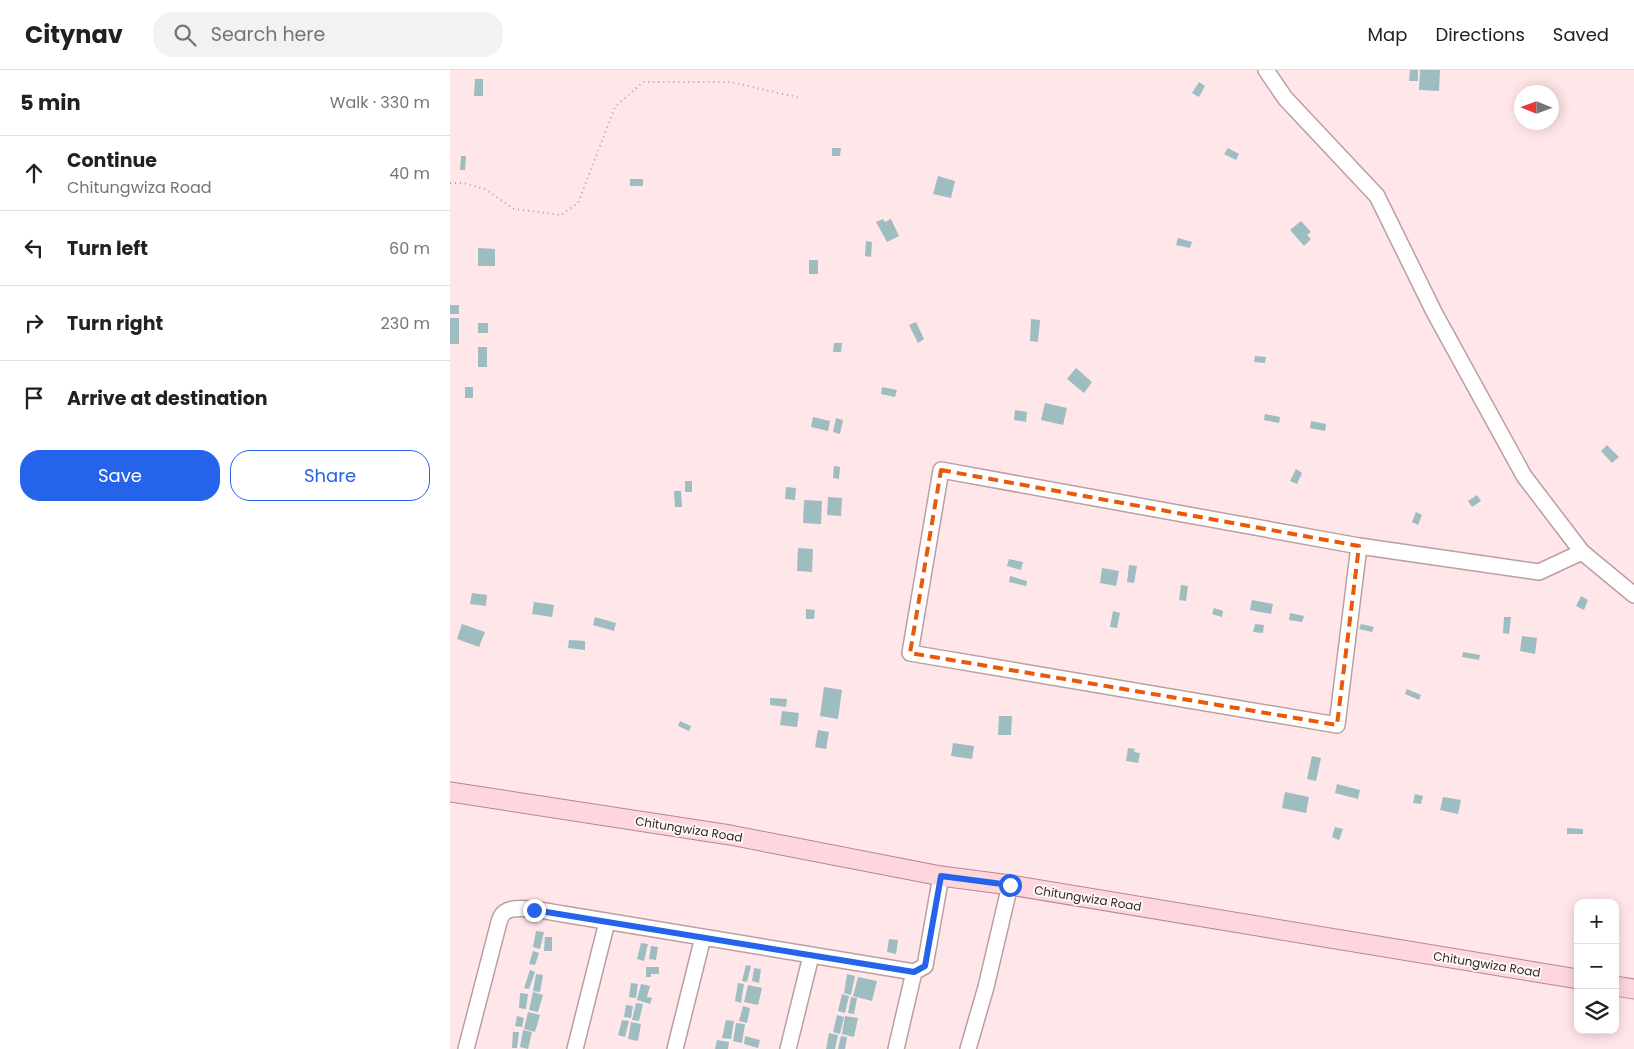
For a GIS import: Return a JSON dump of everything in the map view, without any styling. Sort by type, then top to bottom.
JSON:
[{"type":"main road","name":"Chitungwiza Road","points":[[450,792],[730,835],[941,876],[1010,885],[1574,979]]},
{"type":"main road","points":[[1619,987],[1634,989]]},
{"type":"street","points":[[1266,70],[1286,98],[1377,196],[1434,312],[1524,476],[1582,552],[1634,595]]},
{"type":"street","points":[[1359,546],[1337,724],[910,653],[941,470],[1359,546],[1539,572],[1582,552]]},
{"type":"street","points":[[466,1049],[499,922],[505,911],[511,909],[534,910],[914,972],[925,966],[941,876]]},
{"type":"street","points":[[968,1049],[986,986],[1010,885]]},
{"type":"street","points":[[575,1049],[607,922]]},
{"type":"street","points":[[675,1049],[703,937]]},
{"type":"street","points":[[788,1049],[811,956]]},
{"type":"street","points":[[896,1049],[914,972]]},
{"type":"path","points":[[450,183],[463,183],[485,188],[514,209],[561,215],[578,203],[615,107],[643,82],[730,82],[800,98]]},
{"type":"highlighted area","points":[[941,470],[1359,546],[1337,725],[910,653]]},
{"type":"building","points":[[1410,70],[1418,70],[1418,81],[1409,81]]},
{"type":"building","points":[[1420,70],[1440,70],[1439,91],[1419,90]]},
{"type":"building","points":[[475,79],[483,79],[483,96],[474,96]]},
{"type":"building","points":[[1199,82],[1205,86],[1199,97],[1192,93]]},
{"type":"building","points":[[832,148],[841,148],[840,156],[832,156]]},
{"type":"building","points":[[1228,148],[1239,154],[1236,160],[1224,154]]},
{"type":"building","points":[[461,156],[466,156],[465,170],[460,170]]},
{"type":"building","points":[[938,176],[955,181],[951,198],[933,194]]},
{"type":"building","points":[[630,179],[643,179],[643,186],[630,186]]},
{"type":"building","points":[[883,219],[885,222],[891,219],[899,236],[887,242],[876,222]]},
{"type":"building","points":[[1301,221],[1311,232],[1307,235],[1311,239],[1304,246],[1290,230]]},
{"type":"building","points":[[1178,238],[1192,242],[1190,248],[1176,245]]},
{"type":"building","points":[[866,241],[872,242],[871,257],[865,256]]},
{"type":"building","points":[[478,248],[495,249],[495,266],[478,266]]},
{"type":"building","points":[[809,260],[818,260],[818,274],[809,274]]},
{"type":"building","points":[[450,305],[459,305],[459,314],[450,314]]},
{"type":"building","points":[[450,318],[459,318],[459,344],[450,344]]},
{"type":"building","points":[[1031,319],[1040,320],[1038,342],[1030,341]]},
{"type":"building","points":[[916,322],[924,339],[918,343],[909,325]]},
{"type":"building","points":[[478,323],[488,323],[488,333],[478,333]]},
{"type":"building","points":[[834,343],[842,343],[841,352],[833,352]]},
{"type":"building","points":[[478,347],[487,347],[487,367],[478,367]]},
{"type":"building","points":[[1255,356],[1266,357],[1265,363],[1254,362]]},
{"type":"building","points":[[1076,368],[1092,382],[1084,393],[1067,379]]},
{"type":"building","points":[[465,387],[473,387],[473,398],[465,398]]},
{"type":"building","points":[[882,387],[897,390],[895,397],[881,394]]},
{"type":"building","points":[[1045,403],[1067,408],[1063,425],[1041,420]]},
{"type":"building","points":[[1015,410],[1027,412],[1026,422],[1014,420]]},
{"type":"building","points":[[1265,414],[1280,417],[1279,423],[1264,420]]},
{"type":"building","points":[[813,417],[830,421],[828,431],[811,427]]},
{"type":"building","points":[[836,418],[843,420],[840,434],[833,432]]},
{"type":"building","points":[[1311,421],[1326,424],[1325,431],[1310,428]]},
{"type":"building","points":[[1607,445],[1619,457],[1612,463],[1601,451]]},
{"type":"building","points":[[834,466],[840,467],[839,479],[833,478]]},
{"type":"building","points":[[1296,469],[1302,473],[1297,484],[1290,481]]},
{"type":"building","points":[[685,481],[692,481],[692,492],[685,492]]},
{"type":"building","points":[[786,487],[796,488],[795,500],[785,499]]},
{"type":"building","points":[[674,491],[681,491],[682,507],[675,507]]},
{"type":"building","points":[[1477,495],[1481,501],[1472,507],[1468,501]]},
{"type":"building","points":[[828,497],[842,498],[841,516],[827,515]]},
{"type":"building","points":[[804,500],[822,501],[821,524],[803,523]]},
{"type":"building","points":[[1416,512],[1422,515],[1418,525],[1412,522]]},
{"type":"building","points":[[798,548],[813,549],[812,572],[797,571]]},
{"type":"building","points":[[1009,559],[1023,562],[1021,570],[1007,566]]},
{"type":"building","points":[[1129,565],[1137,566],[1134,583],[1127,582]]},
{"type":"building","points":[[1102,568],[1119,571],[1116,586],[1100,583]]},
{"type":"building","points":[[1010,576],[1027,581],[1026,586],[1009,582]]},
{"type":"building","points":[[1181,585],[1188,586],[1186,601],[1179,600]]},
{"type":"building","points":[[472,593],[487,595],[486,606],[470,604]]},
{"type":"building","points":[[1581,596],[1588,600],[1584,610],[1576,606]]},
{"type":"building","points":[[1252,600],[1273,604],[1271,614],[1250,610]]},
{"type":"building","points":[[534,602],[554,605],[552,617],[532,614]]},
{"type":"building","points":[[1214,608],[1223,611],[1222,617],[1212,614]]},
{"type":"building","points":[[806,609],[815,610],[814,619],[806,619]]},
{"type":"building","points":[[1113,611],[1120,613],[1117,628],[1110,627]]},
{"type":"building","points":[[1290,613],[1304,616],[1302,622],[1289,620]]},
{"type":"building","points":[[595,617],[616,623],[614,631],[593,625]]},
{"type":"building","points":[[1504,617],[1511,617],[1509,634],[1503,633]]},
{"type":"building","points":[[462,624],[485,632],[479,647],[457,639]]},
{"type":"building","points":[[1255,624],[1264,625],[1263,633],[1253,632]]},
{"type":"building","points":[[1361,624],[1374,627],[1372,632],[1359,629]]},
{"type":"building","points":[[1522,636],[1537,638],[1535,654],[1520,651]]},
{"type":"building","points":[[569,640],[585,641],[585,650],[568,648]]},
{"type":"building","points":[[1463,652],[1480,655],[1479,660],[1462,657]]},
{"type":"building","points":[[824,687],[842,690],[838,719],[820,716]]},
{"type":"building","points":[[1407,689],[1421,695],[1419,700],[1405,694]]},
{"type":"building","points":[[770,698],[787,699],[786,707],[770,705]]},
{"type":"building","points":[[782,711],[799,713],[797,727],[780,725]]},
{"type":"building","points":[[999,716],[1012,716],[1011,735],[998,735]]},
{"type":"building","points":[[680,721],[691,726],[689,731],[678,726]]},
{"type":"building","points":[[818,730],[829,732],[826,749],[815,747]]},
{"type":"building","points":[[953,743],[974,746],[972,759],[951,756]]},
{"type":"building","points":[[1128,748],[1135,749],[1134,752],[1140,753],[1138,763],[1126,761]]},
{"type":"building","points":[[1312,756],[1321,758],[1316,781],[1307,779]]},
{"type":"building","points":[[1337,784],[1360,790],[1358,799],[1335,793]]},
{"type":"building","points":[[1285,792],[1309,797],[1306,813],[1282,808]]},
{"type":"building","points":[[1415,794],[1423,796],[1421,804],[1413,803]]},
{"type":"building","points":[[1443,797],[1461,800],[1458,814],[1440,810]]},
{"type":"building","points":[[1335,827],[1343,829],[1339,840],[1332,837]]},
{"type":"building","points":[[1567,828],[1583,829],[1583,834],[1567,834]]},
{"type":"building","points":[[536,931],[544,932],[540,949],[533,947]]},
{"type":"building","points":[[545,937],[552,937],[552,951],[544,951]]},
{"type":"building","points":[[889,939],[898,940],[896,954],[887,952]]},
{"type":"building","points":[[641,943],[648,944],[644,961],[637,959]]},
{"type":"building","points":[[651,946],[658,947],[656,960],[649,959]]},
{"type":"building","points":[[533,951],[539,953],[535,965],[529,964]]},
{"type":"building","points":[[746,965],[751,966],[747,982],[742,981]]},
{"type":"building","points":[[646,967],[659,967],[659,974],[651,974],[651,977],[646,977]]},
{"type":"building","points":[[754,968],[761,969],[759,983],[752,981]]},
{"type":"building","points":[[530,970],[535,972],[529,989],[524,988]]},
{"type":"building","points":[[536,974],[543,975],[540,992],[533,991]]},
{"type":"building","points":[[847,974],[855,976],[851,995],[844,993]]},
{"type":"building","points":[[858,977],[877,981],[872,1001],[853,996]]},
{"type":"building","points":[[631,983],[638,984],[636,998],[629,997]]},
{"type":"building","points":[[738,983],[744,984],[741,1003],[735,1001]]},
{"type":"building","points":[[641,984],[650,986],[647,997],[652,998],[650,1004],[637,1000]]},
{"type":"building","points":[[748,985],[762,988],[758,1005],[744,1002]]},
{"type":"building","points":[[533,992],[543,995],[538,1012],[529,1010]]},
{"type":"building","points":[[520,993],[528,994],[526,1009],[519,1008]]},
{"type":"building","points":[[842,994],[849,996],[845,1013],[838,1011]]},
{"type":"building","points":[[851,997],[857,998],[854,1014],[848,1013]]},
{"type":"building","points":[[636,1003],[643,1004],[639,1021],[632,1020]]},
{"type":"building","points":[[626,1005],[633,1006],[631,1018],[624,1017]]},
{"type":"building","points":[[743,1006],[750,1008],[747,1023],[739,1021]]},
{"type":"building","points":[[528,1012],[540,1015],[535,1032],[524,1029]]},
{"type":"building","points":[[837,1015],[844,1017],[840,1034],[833,1032]]},
{"type":"building","points":[[517,1016],[524,1018],[522,1027],[515,1026]]},
{"type":"building","points":[[845,1016],[858,1018],[854,1037],[842,1034]]},
{"type":"building","points":[[622,1020],[629,1021],[625,1037],[618,1035]]},
{"type":"building","points":[[726,1020],[734,1021],[731,1039],[722,1038]]},
{"type":"building","points":[[631,1022],[641,1024],[638,1041],[628,1039]]},
{"type":"building","points":[[736,1023],[745,1024],[742,1043],[733,1041]]},
{"type":"building","points":[[523,1030],[532,1032],[528,1049],[520,1047]]},
{"type":"building","points":[[513,1032],[519,1032],[517,1048],[512,1048]]},
{"type":"building","points":[[829,1033],[838,1035],[835,1049],[826,1049]]},
{"type":"building","points":[[745,1036],[760,1040],[758,1048],[744,1044]]},
{"type":"building","points":[[841,1036],[847,1037],[845,1049],[838,1049]]},
{"type":"building","points":[[717,1040],[729,1042],[728,1049],[715,1049]]},
{"type":"route","points":[[534,910],[914,972],[925,966],[941,876],[1010,885]]}]
